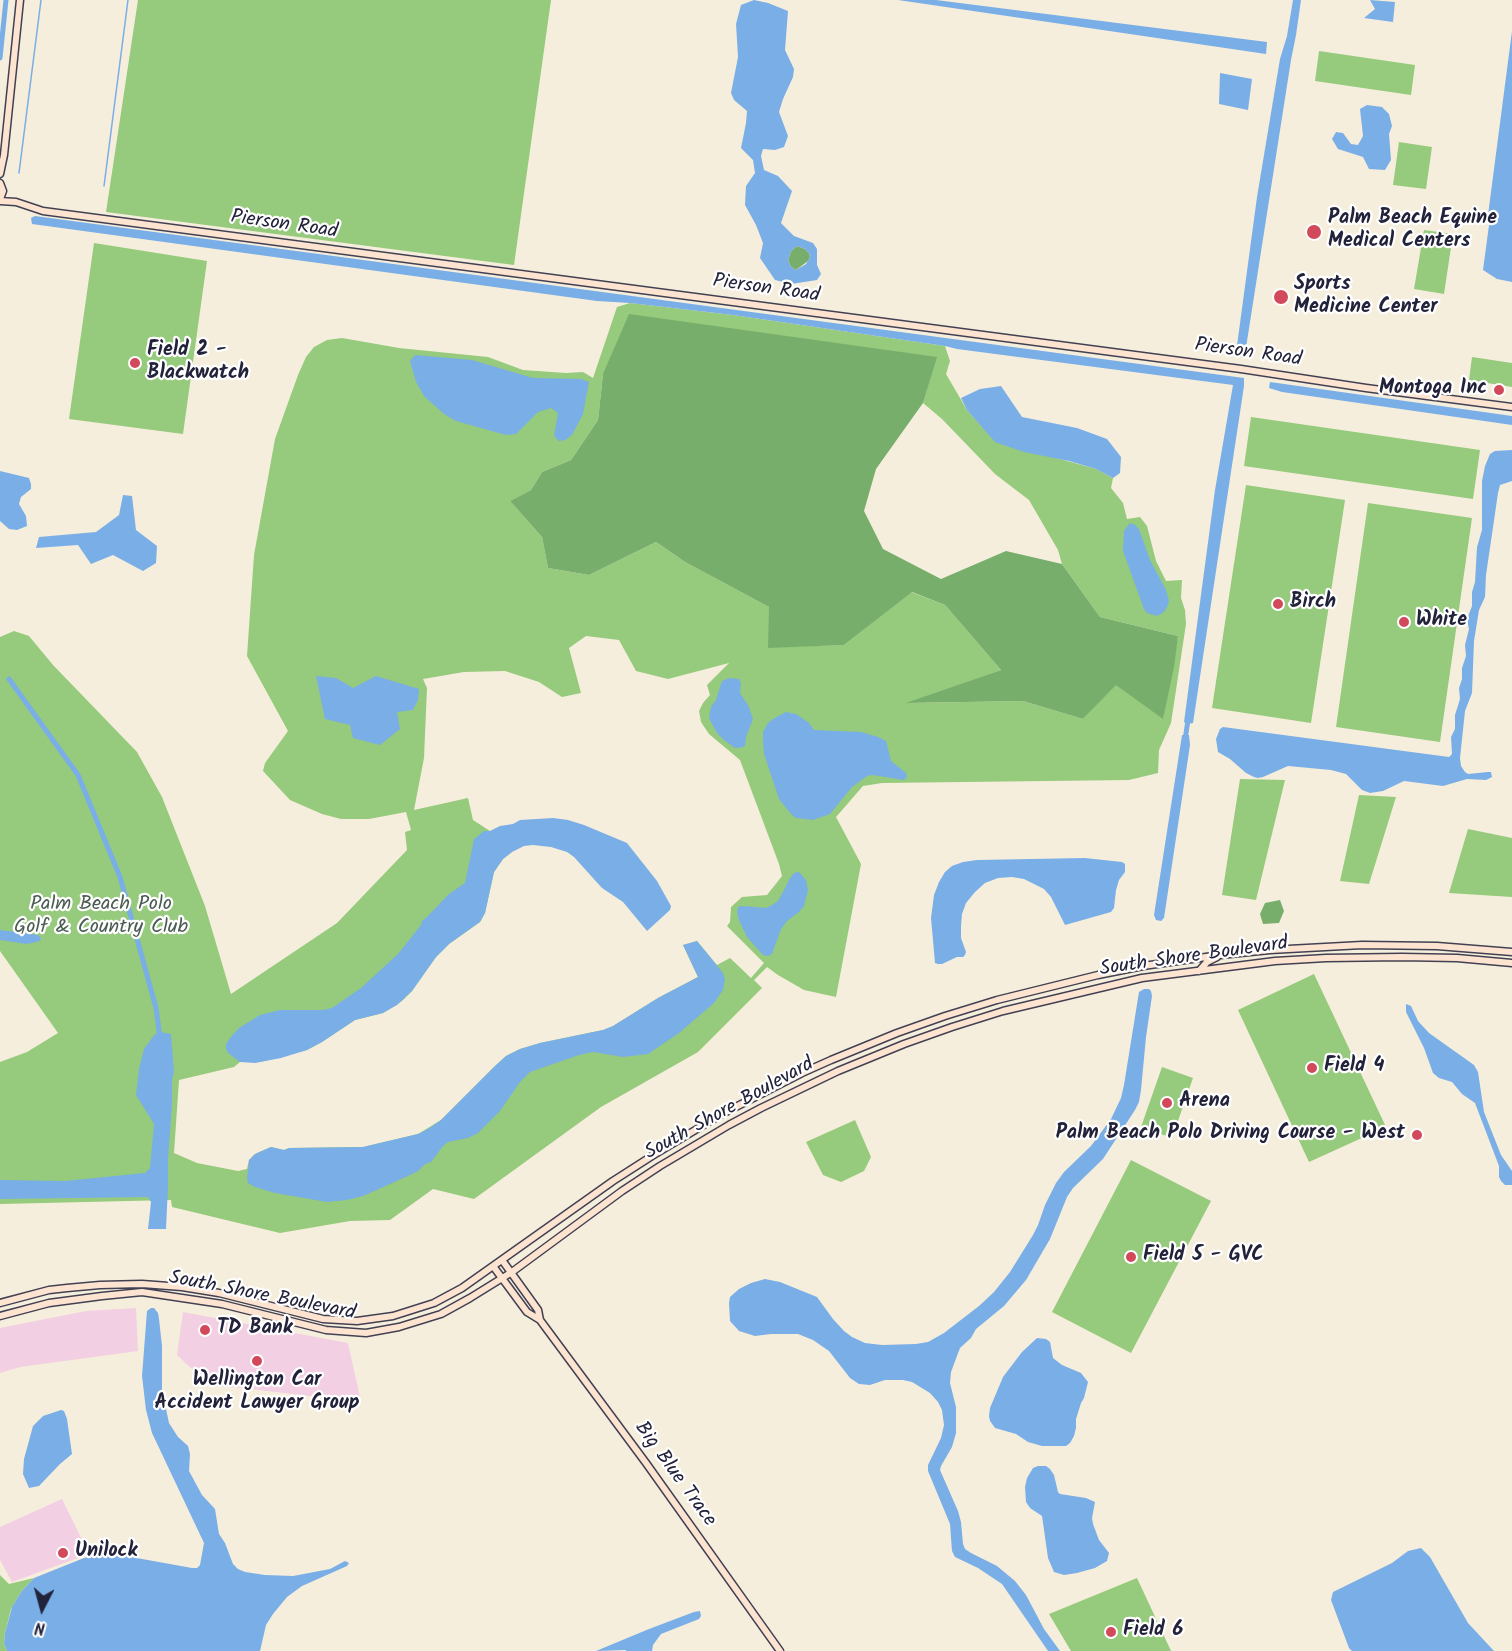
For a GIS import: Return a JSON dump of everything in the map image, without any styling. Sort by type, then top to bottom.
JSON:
[{"type":"street","points":[[0,174],[4,155],[20,0]]},
{"type":"street","points":[[0,200],[1,184]]},
{"type":"street","name":"Pierson Road","points":[[1,184],[16,202]]},
{"type":"street","name":"Pierson Road","points":[[0,200],[16,202],[43,211],[1512,407]]},
{"type":"street","name":"South Shore Boulevard","points":[[0,1303],[49,1290],[142,1284],[196,1289],[307,1316],[357,1322],[393,1316],[427,1306],[462,1288],[614,1181],[722,1114],[811,1069],[897,1033],[990,1002],[1098,975],[1186,959],[1280,949],[1362,945],[1437,946],[1512,952]]},
{"type":"street","points":[[1186,959],[1202,970],[1207,962],[1220,955]]},
{"type":"street","name":"South Shore Boulevard","points":[[0,1316],[49,1303],[142,1292],[222,1304],[326,1330],[366,1333],[411,1325],[441,1314],[512,1272],[621,1191],[750,1114],[838,1071],[904,1044],[997,1013],[1142,978],[1275,961],[1356,957],[1449,958],[1512,963]]},
{"type":"street","name":"Big Blue Trace","points":[[502,1260],[538,1310],[540,1320]]},
{"type":"street","name":"Big Blue Trace","points":[[493,1266],[527,1312],[540,1320],[646,1463],[780,1651]]},
{"type":"shaded area","points":[[136,1308],[138,1351],[20,1367],[0,1373],[0,1328],[86,1311]]},
{"type":"shaded area","points":[[183,1312],[348,1343],[361,1402],[208,1384],[177,1355]]},
{"type":"shaded area","points":[[62,1499],[89,1554],[12,1582],[0,1560],[0,1527]]},
{"type":"green space","points":[[138,0],[551,0],[514,265],[106,212]]},
{"type":"green space","points":[[1319,51],[1415,65],[1411,95],[1315,81]]},
{"type":"green space","points":[[1399,142],[1432,147],[1426,189],[1393,185]]},
{"type":"green space","points":[[1424,230],[1453,234],[1444,294],[1414,289]]},
{"type":"green space","name":"Field 2 - Blackwatch","points":[[94,243],[207,261],[183,434],[69,419]]},
{"type":"green space","points":[[797,246],[805,249],[810,257],[796,270],[791,267],[788,260],[791,251]]},
{"type":"green space","name":"Palm Beach Polo Golf & Country Club","points":[[630,303],[733,315],[945,346],[950,361],[946,374],[967,410],[995,441],[1096,469],[1113,478],[1111,488],[1123,503],[1127,519],[1140,517],[1147,526],[1156,561],[1166,581],[1182,580],[1181,598],[1186,624],[1171,723],[1159,750],[1158,773],[1129,780],[882,783],[863,786],[836,817],[861,864],[836,997],[804,990],[767,967],[754,980],[762,988],[698,1052],[601,1107],[474,1199],[433,1189],[390,1220],[350,1221],[280,1233],[172,1207],[171,1200],[0,1204],[0,1062],[27,1052],[58,1033],[0,951],[0,637],[14,631],[29,636],[53,665],[137,752],[162,797],[205,906],[231,994],[337,923],[407,850],[405,832],[411,830],[406,812],[369,819],[341,819],[322,814],[290,800],[263,771],[265,763],[288,731],[247,656],[254,555],[275,439],[306,357],[314,347],[327,340],[342,338],[399,348],[488,357],[523,370],[583,372],[593,378],[617,307]],"holes":[[[936,357],[923,403],[942,419],[995,474],[1029,500],[1058,550],[1062,564],[1100,617],[1178,636],[1163,718],[1116,684],[1083,719],[1023,701],[909,703],[1001,670],[945,605],[911,592],[844,645],[769,647],[769,607],[685,562],[656,542],[589,575],[548,568],[542,537],[510,501],[531,490],[542,472],[571,460],[598,420],[603,374]],[[586,636],[619,640],[636,671],[668,679],[729,663],[707,685],[710,695],[699,711],[701,722],[709,734],[740,760],[779,864],[782,876],[767,895],[742,897],[731,907],[730,922],[727,926],[764,963],[751,978],[730,958],[717,965],[697,941],[683,945],[698,977],[613,1026],[540,1043],[506,1056],[441,1120],[418,1134],[363,1147],[289,1148],[284,1150],[271,1147],[255,1154],[249,1160],[247,1169],[238,1171],[197,1163],[174,1153],[179,1080],[234,1067],[240,1062],[260,1062],[307,1050],[355,1020],[383,1013],[402,1001],[436,957],[449,944],[480,922],[485,913],[494,872],[503,859],[512,852],[490,831],[473,820],[468,798],[414,810],[424,758],[427,688],[423,679],[464,672],[505,671],[539,682],[562,697],[581,693],[569,648]]]},
{"type":"green space","points":[[629,314],[937,357],[923,403],[876,469],[864,511],[883,549],[941,579],[1006,551],[1062,564],[1100,617],[1178,636],[1163,719],[1116,685],[1083,719],[1023,701],[906,703],[1001,670],[945,605],[912,592],[844,645],[768,648],[769,607],[685,562],[656,542],[589,575],[548,568],[542,537],[510,501],[531,490],[542,472],[571,460],[598,420],[603,374]]},
{"type":"green space","points":[[1472,357],[1512,363],[1512,387],[1469,380]]},
{"type":"green space","points":[[1251,417],[1480,450],[1473,499],[1244,466]]},
{"type":"green space","name":"Birch","points":[[1246,485],[1345,500],[1311,723],[1212,708]]},
{"type":"green space","name":"White","points":[[1368,503],[1472,518],[1440,742],[1336,727]]},
{"type":"green space","points":[[1240,779],[1285,780],[1256,900],[1222,895]]},
{"type":"green space","points":[[1359,795],[1396,797],[1369,884],[1340,881]]},
{"type":"green space","points":[[1468,829],[1512,838],[1512,897],[1449,893]]},
{"type":"green space","points":[[1280,900],[1284,911],[1279,923],[1263,924],[1260,914],[1265,903]]},
{"type":"green space","name":"Field 4","points":[[1314,974],[1386,1127],[1309,1162],[1238,1010]]},
{"type":"green space","name":"Arena","points":[[1162,1067],[1193,1078],[1172,1138],[1141,1127]]},
{"type":"green space","points":[[855,1120],[871,1157],[864,1171],[841,1182],[823,1175],[806,1142]]},
{"type":"green space","name":"Field 5 - GVC","points":[[1131,1160],[1211,1201],[1131,1353],[1052,1312]]},
{"type":"green space","points":[[0,1575],[9,1584],[34,1578],[21,1592],[11,1609],[4,1643],[7,1651],[0,1651]]},
{"type":"green space","name":"Field 6","points":[[1137,1578],[1171,1651],[1071,1651],[1049,1614]]},
{"type":"water","points":[[754,0],[788,11],[785,50],[794,69],[779,112],[788,136],[784,147],[775,150],[763,149],[761,156],[764,170],[778,176],[792,191],[781,223],[794,236],[813,243],[817,249],[817,265],[821,274],[817,280],[791,284],[775,280],[760,258],[763,243],[745,205],[746,186],[755,173],[753,160],[741,148],[747,111],[734,100],[731,93],[738,57],[736,24],[741,5]],"holes":[[[797,246],[805,249],[810,257],[806,264],[796,270],[791,267],[788,260],[791,251]]]},
{"type":"water","points":[[898,0],[936,0],[1267,42],[1266,54]]},
{"type":"water","points":[[1293,0],[1301,0],[1296,35],[1245,354],[1237,357],[1257,197],[1280,59],[1287,36]]},
{"type":"water","points":[[1370,0],[1395,2],[1393,22],[1364,18],[1375,9]]},
{"type":"water","points":[[1512,31],[1512,282],[1497,279],[1483,270]]},
{"type":"water","points":[[1220,73],[1252,79],[1248,110],[1219,104]]},
{"type":"water","points":[[1367,105],[1382,107],[1389,114],[1392,126],[1389,134],[1391,160],[1385,170],[1369,169],[1363,157],[1338,149],[1332,139],[1336,132],[1343,133],[1351,144],[1358,145],[1363,136],[1360,109]]},
{"type":"water","points":[[35,216],[1244,378],[1193,723],[1184,722],[1215,490],[1233,385],[957,349],[733,315],[597,301],[32,224],[31,218]]},
{"type":"water","points":[[415,355],[472,360],[533,378],[581,379],[589,382],[583,414],[572,435],[559,441],[554,436],[558,413],[551,408],[538,412],[516,434],[506,435],[456,421],[444,414],[424,396],[416,382],[410,361]]},
{"type":"water","points":[[1270,382],[1512,416],[1512,425],[1282,392],[1269,388]]},
{"type":"water","points":[[1001,386],[1022,417],[1077,428],[1107,439],[1121,457],[1120,473],[1113,478],[1096,469],[1024,452],[995,442],[967,410],[961,398],[980,389]]},
{"type":"water","points":[[1512,450],[1512,481],[1500,485],[1498,493],[1485,597],[1479,610],[1474,641],[1472,693],[1465,711],[1460,758],[1461,766],[1468,774],[1491,772],[1492,777],[1486,780],[1467,779],[1443,786],[1404,781],[1383,791],[1370,793],[1362,790],[1346,774],[1331,770],[1288,766],[1263,777],[1254,777],[1218,752],[1216,739],[1223,727],[1449,757],[1452,754],[1451,737],[1455,729],[1455,715],[1460,699],[1459,688],[1469,629],[1467,619],[1472,606],[1477,547],[1482,530],[1482,481],[1490,454],[1495,451]]},
{"type":"water","points":[[0,471],[29,478],[31,484],[31,489],[21,497],[19,504],[26,516],[27,526],[17,530],[9,529],[0,521]]},
{"type":"water","points":[[123,495],[132,496],[136,530],[157,546],[156,563],[143,571],[113,555],[91,564],[78,545],[36,548],[39,537],[96,532],[119,515]]},
{"type":"water","points":[[1130,523],[1139,529],[1150,560],[1166,590],[1169,601],[1167,607],[1157,616],[1147,613],[1144,609],[1123,551],[1124,531]]},
{"type":"water","points":[[316,676],[336,678],[353,688],[376,676],[419,689],[418,700],[413,710],[397,712],[400,729],[380,745],[353,738],[350,725],[325,719]]},
{"type":"water","points":[[729,678],[739,679],[740,693],[753,719],[745,746],[739,748],[735,748],[717,733],[709,718],[722,681]]},
{"type":"water","points":[[786,712],[796,714],[809,723],[814,730],[861,732],[886,741],[891,761],[906,773],[907,777],[904,780],[867,776],[852,787],[830,814],[813,820],[796,818],[779,799],[764,754],[763,732],[768,723]]},
{"type":"water","points":[[1182,735],[1189,735],[1190,745],[1164,918],[1161,921],[1156,920],[1154,915]]},
{"type":"water","points":[[553,818],[584,825],[627,843],[657,881],[671,906],[670,910],[647,931],[623,902],[602,888],[567,852],[551,847],[524,846],[503,859],[494,872],[485,913],[480,922],[449,944],[436,957],[412,991],[397,1005],[383,1013],[355,1020],[307,1050],[281,1058],[255,1063],[240,1062],[228,1053],[226,1044],[230,1038],[239,1028],[260,1015],[280,1010],[332,1008],[361,988],[398,954],[422,921],[449,894],[465,883],[474,839],[484,831],[520,820]]},
{"type":"water","points":[[1085,858],[1125,864],[1125,872],[1119,880],[1114,908],[1111,912],[1065,925],[1051,897],[1044,889],[1024,879],[998,878],[985,883],[966,903],[961,926],[965,955],[942,964],[935,963],[931,918],[934,895],[945,872],[952,866],[977,860]]},
{"type":"water","points":[[799,872],[806,880],[808,890],[804,906],[781,929],[772,954],[763,955],[747,937],[739,920],[738,907],[766,908],[772,905],[778,901],[794,873]]},
{"type":"water","points":[[0,930],[38,935],[41,938],[40,941],[27,944],[0,940]]},
{"type":"water","points":[[697,941],[723,973],[725,980],[723,990],[714,1003],[679,1033],[648,1054],[623,1057],[593,1052],[530,1072],[520,1082],[500,1111],[478,1133],[468,1138],[448,1142],[431,1162],[418,1171],[363,1196],[327,1202],[275,1193],[248,1183],[249,1160],[255,1154],[271,1147],[284,1150],[289,1148],[363,1147],[418,1134],[428,1129],[441,1120],[506,1056],[540,1043],[613,1026],[698,977],[683,945]]},
{"type":"water","points":[[1149,989],[1152,996],[1141,1090],[1135,1110],[1103,1159],[1073,1188],[1067,1197],[1050,1239],[1026,1280],[1004,1306],[976,1329],[971,1338],[960,1348],[951,1372],[950,1383],[956,1407],[956,1433],[952,1447],[940,1470],[958,1511],[963,1544],[965,1549],[997,1566],[1015,1581],[1060,1651],[1048,1651],[1002,1584],[978,1568],[955,1557],[952,1551],[950,1524],[928,1471],[928,1465],[941,1438],[944,1425],[942,1410],[930,1393],[912,1382],[903,1380],[885,1380],[870,1385],[859,1384],[850,1378],[829,1351],[813,1340],[798,1334],[755,1336],[739,1331],[730,1321],[729,1303],[730,1297],[739,1289],[765,1279],[780,1282],[817,1297],[844,1331],[865,1343],[916,1344],[928,1342],[944,1333],[979,1306],[1010,1272],[1033,1235],[1056,1183],[1091,1146],[1111,1119],[1121,1098],[1139,992]]},
{"type":"water","points":[[1406,1004],[1411,1006],[1418,1021],[1429,1033],[1474,1065],[1478,1072],[1484,1112],[1501,1155],[1512,1171],[1512,1185],[1505,1185],[1499,1177],[1499,1166],[1475,1103],[1462,1094],[1452,1082],[1439,1078],[1433,1073],[1424,1048],[1406,1012]]},
{"type":"water","points":[[160,1032],[171,1034],[174,1072],[166,1229],[148,1229],[151,1202],[148,1197],[0,1199],[0,1180],[65,1181],[145,1173],[150,1168],[154,1124],[136,1095],[144,1049],[155,1034]]},
{"type":"water","points":[[151,1308],[158,1313],[159,1319],[162,1346],[162,1390],[169,1423],[178,1437],[188,1446],[189,1471],[202,1495],[215,1509],[219,1534],[233,1564],[245,1572],[293,1576],[330,1569],[345,1561],[349,1563],[347,1566],[302,1586],[287,1597],[266,1625],[260,1651],[7,1651],[4,1643],[5,1633],[12,1607],[21,1592],[34,1578],[84,1558],[109,1553],[192,1568],[200,1565],[204,1543],[152,1433],[146,1410],[142,1376],[147,1311]]},
{"type":"water","points":[[1037,1338],[1050,1342],[1053,1358],[1062,1365],[1081,1373],[1088,1382],[1076,1419],[1074,1436],[1066,1446],[1042,1446],[1028,1442],[1016,1434],[995,1428],[990,1421],[990,1408],[1003,1377],[1022,1352]]},
{"type":"water","points":[[64,1411],[67,1419],[72,1454],[39,1486],[29,1488],[23,1474],[24,1459],[33,1426],[43,1416]]},
{"type":"water","points":[[1046,1466],[1050,1469],[1060,1494],[1086,1498],[1095,1502],[1093,1524],[1099,1540],[1109,1553],[1107,1561],[1095,1568],[1077,1573],[1064,1575],[1054,1572],[1048,1558],[1042,1516],[1030,1508],[1026,1502],[1027,1478],[1033,1468]]},
{"type":"water","points":[[1421,1548],[1430,1557],[1468,1623],[1494,1651],[1352,1651],[1349,1648],[1331,1600],[1333,1592],[1392,1563],[1408,1551]]},
{"type":"water","points":[[700,1611],[699,1619],[661,1634],[653,1645],[652,1651],[596,1651],[649,1629]]},
{"type":"waterway","points":[[0,58],[6,0]]},
{"type":"waterway","points":[[19,173],[41,0]]},
{"type":"waterway","points":[[104,186],[128,0]]},
{"type":"waterway","points":[[9,679],[78,775],[120,877],[156,1008],[160,1038]]},
{"type":"waterway","points":[[1185,740],[1188,720]]},
{"type":"place","name":"Palm Beach Equine Medical Centers","points":[[1314,232]]},
{"type":"place","name":"Sports Medicine Center","points":[[1281,297]]},
{"type":"place","name":"Field 2 - Blackwatch","points":[[135,363]]},
{"type":"place","name":"Montoga Inc","points":[[1499,390]]},
{"type":"place","name":"Birch","points":[[1278,604]]},
{"type":"place","name":"White","points":[[1404,622]]},
{"type":"place","name":"Field 4","points":[[1312,1068]]},
{"type":"place","name":"Arena","points":[[1167,1103]]},
{"type":"place","name":"Palm Beach Polo Driving Course - West","points":[[1417,1135]]},
{"type":"place","name":"Field 5 - GVC","points":[[1131,1257]]},
{"type":"place","name":"TD Bank","points":[[205,1330]]},
{"type":"place","name":"Wellington Car Accident Lawyer Group","points":[[257,1361]]},
{"type":"place","name":"Unilock","points":[[63,1553]]},
{"type":"place","name":"Field 6","points":[[1111,1632]]}]
